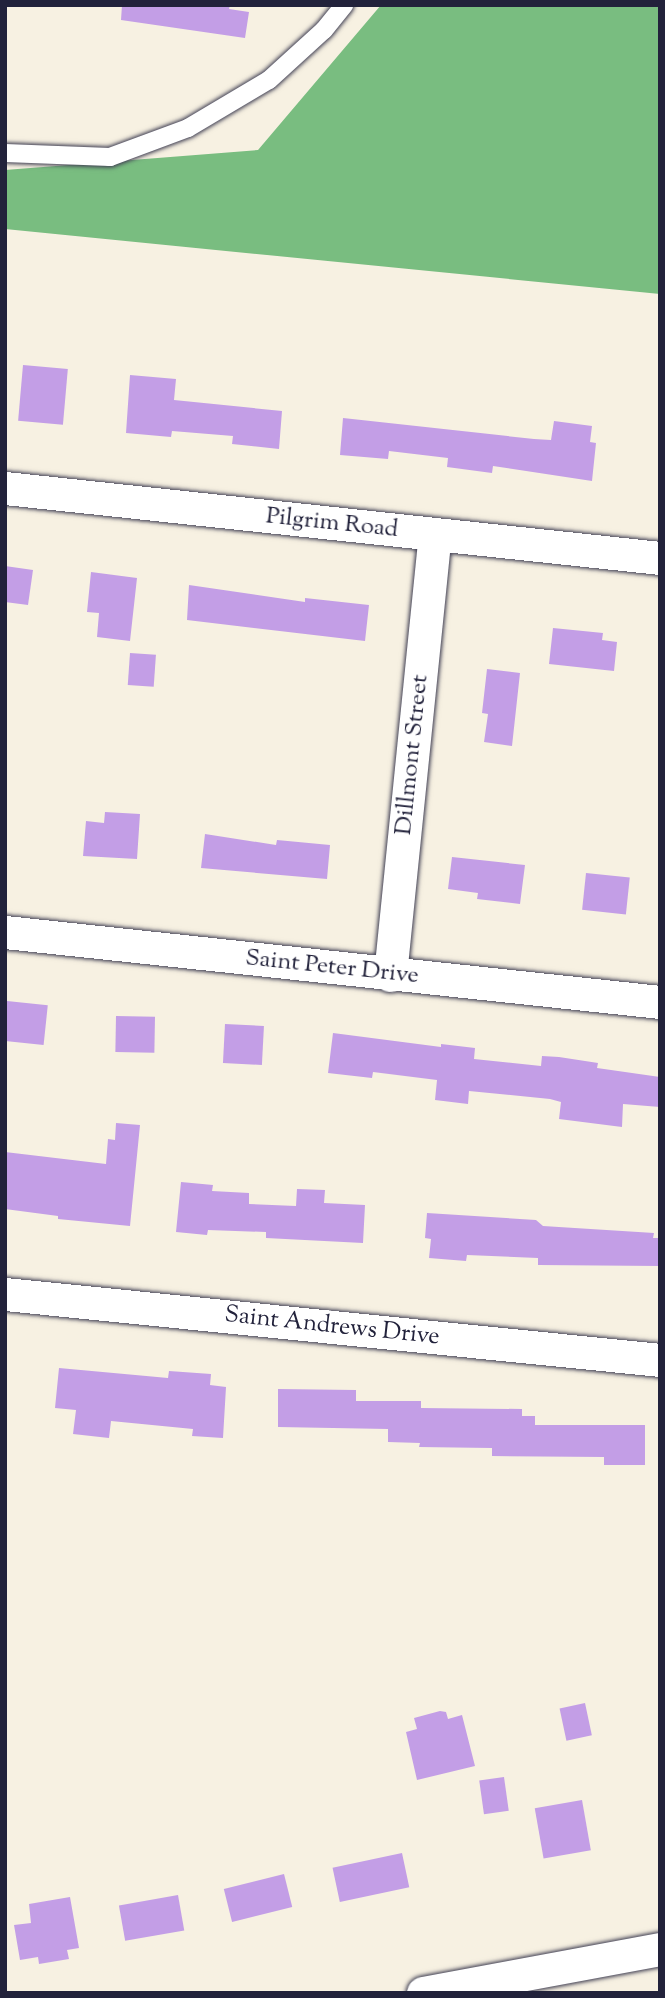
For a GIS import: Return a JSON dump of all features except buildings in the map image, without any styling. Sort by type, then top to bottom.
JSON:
[{"type":"street","name":"Pilgrim Road","points":[[5,488],[660,558]]},
{"type":"street","name":"Dillmont Street","points":[[390,975],[435,534]]},
{"type":"street","name":"Saint Peter Drive","points":[[5,932],[660,1002]]},
{"type":"street","name":"Saint Andrews Drive","points":[[5,1294],[660,1360]]},
{"type":"street","points":[[423,1993],[660,1949]]},
{"type":"lane","points":[[5,153],[110,157],[188,128],[269,80],[324,30],[344,5]]},
{"type":"green space","points":[[381,5],[660,5],[660,294],[5,229],[5,170],[258,150]]}]
